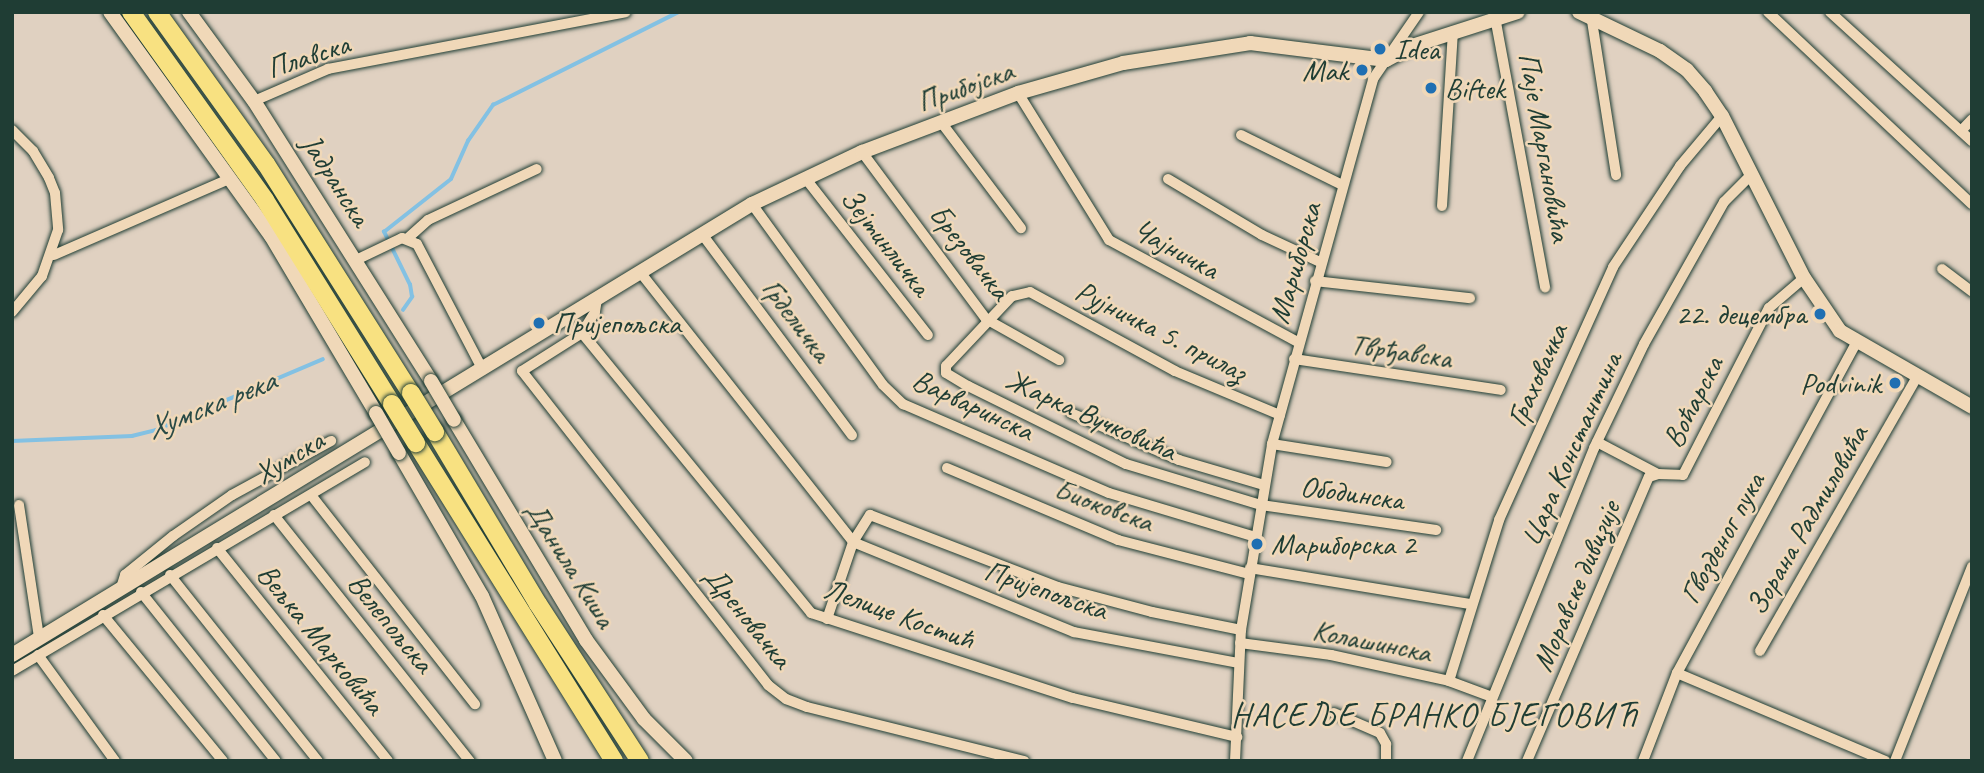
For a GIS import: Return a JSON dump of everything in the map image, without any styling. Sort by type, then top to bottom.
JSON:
[{"type":"highway","points":[[131,12],[244,169],[614,761]]},
{"type":"highway","points":[[157,12],[267,164],[435,432],[544,615],[640,761]]},
{"type":"street","points":[[110,12],[231,178],[308,296],[482,596],[555,761]]},
{"type":"street","name":"Јадранска","points":[[189,12],[254,101],[430,381]]},
{"type":"street","name":"Плавска","points":[[254,101],[328,69],[626,12]]},
{"type":"street","name":"Мариборска","points":[[1235,761],[1241,630],[1272,444],[1320,262],[1373,79],[1419,12]]},
{"type":"street","points":[[1386,60],[1453,31],[1518,12]]},
{"type":"street","points":[[1768,12],[1972,204]]},
{"type":"street","points":[[1830,12],[1972,141]]},
{"type":"street","name":"Паје Маргановића","points":[[1496,17],[1545,287]]},
{"type":"street","points":[[1585,17],[1638,39],[1678,64],[1722,116],[1804,278],[1827,315],[1856,344],[1972,407]]},
{"type":"street","points":[[1585,17],[1616,175]]},
{"type":"street","points":[[1443,206],[1453,31]]},
{"type":"street","name":"Прибојска","points":[[483,370],[752,204],[862,152],[1018,93],[1124,63],[1250,43],[1386,60]]},
{"type":"street","name":"Чајничка","points":[[1018,93],[1109,240],[1298,342]]},
{"type":"street","name":"Граховачка","points":[[1449,681],[1499,520],[1614,267],[1680,166],[1722,116]]},
{"type":"street","points":[[1961,131],[1972,118]]},
{"type":"street","points":[[941,122],[1021,228]]},
{"type":"street","points":[[12,130],[33,151],[55,192],[58,230],[54,255],[29,296],[12,312]]},
{"type":"street","points":[[1241,135],[1342,185]]},
{"type":"street","name":"Брезовачка","points":[[862,152],[986,318],[1059,360]]},
{"type":"street","points":[[356,260],[395,240],[408,238],[428,219],[537,169]]},
{"type":"street","name":"Цара Константина","points":[[1467,761],[1597,442],[1686,266],[1724,202],[1751,175]]},
{"type":"street","points":[[54,255],[231,178]]},
{"type":"street","name":"Зејтинличка","points":[[806,179],[928,335]]},
{"type":"street","points":[[1168,179],[1262,235],[1320,262]]},
{"type":"street","name":"Варваринска","points":[[752,204],[883,385],[903,404],[1108,493],[1256,537]]},
{"type":"street","name":"Грделичка","points":[[702,234],[852,435]]},
{"type":"street","points":[[408,238],[421,249],[483,370]]},
{"type":"street","points":[[1942,269],[1972,292]]},
{"type":"street","name":"Пријепољска","points":[[640,272],[852,542],[1074,632],[1238,663]]},
{"type":"street","name":"Воћарска","points":[[1597,442],[1658,474],[1683,475],[1769,308],[1804,278]]},
{"type":"street","points":[[1315,281],[1470,298]]},
{"type":"street","name":"Рујничка 5. прилаз","points":[[986,318],[1021,292],[1030,292],[1175,371],[1280,415]]},
{"type":"street","points":[[582,333],[595,312],[597,299]]},
{"type":"street","name":"Жарка Вучковића","points":[[986,318],[949,360],[946,373],[1126,464],[1261,505]]},
{"type":"street","name":"Дреновачка","points":[[582,333],[522,371],[768,685],[786,699],[1024,761]]},
{"type":"street","name":"Лелице Костић","points":[[582,333],[797,601],[827,619],[1073,698],[1237,737]]},
{"type":"street","name":"Гвозденог пука","points":[[1643,761],[1677,673],[1856,344]]},
{"type":"street","name":"Тврђавска","points":[[1294,359],[1502,390]]},
{"type":"street","name":"Хумска","points":[[12,654],[483,370]]},
{"type":"street","name":"Зорана Радмиловића","points":[[1760,652],[1917,377]]},
{"type":"street","name":"Данила Киша","points":[[430,381],[586,640],[644,719],[686,761]]},
{"type":"street","points":[[1071,413],[1179,460],[1264,485]]},
{"type":"street","name":"Хумска","points":[[121,588],[125,575],[173,536],[232,495],[331,440]]},
{"type":"street","points":[[1272,444],[1387,462]]},
{"type":"street","name":"Хумска","points":[[12,671],[141,592],[365,462]]},
{"type":"street","name":"Биоковска","points":[[947,468],[1118,540],[1249,571],[1471,604]]},
{"type":"street","name":"Моравске дивизије","points":[[1527,761],[1649,477],[1658,474]]},
{"type":"street","name":"Хумска","points":[[312,495],[475,704]]},
{"type":"street","points":[[19,505],[39,638]]},
{"type":"street","name":"Ободинска","points":[[1261,505],[1436,530]]},
{"type":"street","name":"Велепољска","points":[[274,515],[470,761]]},
{"type":"street","points":[[827,619],[852,542],[864,518],[878,516],[1058,587],[1152,612],[1241,630]]},
{"type":"street","name":"Вељка Марковића","points":[[217,548],[388,761]]},
{"type":"street","points":[[1895,761],[1972,567]]},
{"type":"street","points":[[170,575],[317,761]]},
{"type":"street","points":[[141,592],[276,761]]},
{"type":"street","points":[[103,615],[223,761]]},
{"type":"street","name":"Колашинска","points":[[1240,643],[1331,654],[1449,681],[1492,697]]},
{"type":"street","points":[[38,655],[115,761]]},
{"type":"street","points":[[1677,673],[1885,761]]},
{"type":"street","points":[[1334,713],[1375,728],[1386,744],[1386,761]]},
{"type":"waterway","name":"Хумска река","points":[[403,310],[412,297],[410,285],[384,232],[451,179],[468,141],[493,105],[679,12]]},
{"type":"waterway","name":"Хумска река","points":[[12,441],[132,436],[156,430],[323,359]]},
{"type":"place","name":"Idea","points":[[1380,49]]},
{"type":"place","name":"Mak","points":[[1362,70]]},
{"type":"place","name":"Biftek","points":[[1431,88]]},
{"type":"place","name":"22. децембра","points":[[1820,314]]},
{"type":"place","name":"Пријепољска","points":[[539,323]]},
{"type":"place","name":"Podvinik","points":[[1895,383]]},
{"type":"place","name":"Мариборска 2","points":[[1257,544]]},
{"type":"district","name":"НАСЕЉЕ БРАНКО БЈЕГОВИЋ","points":[[1435,716]]}]
